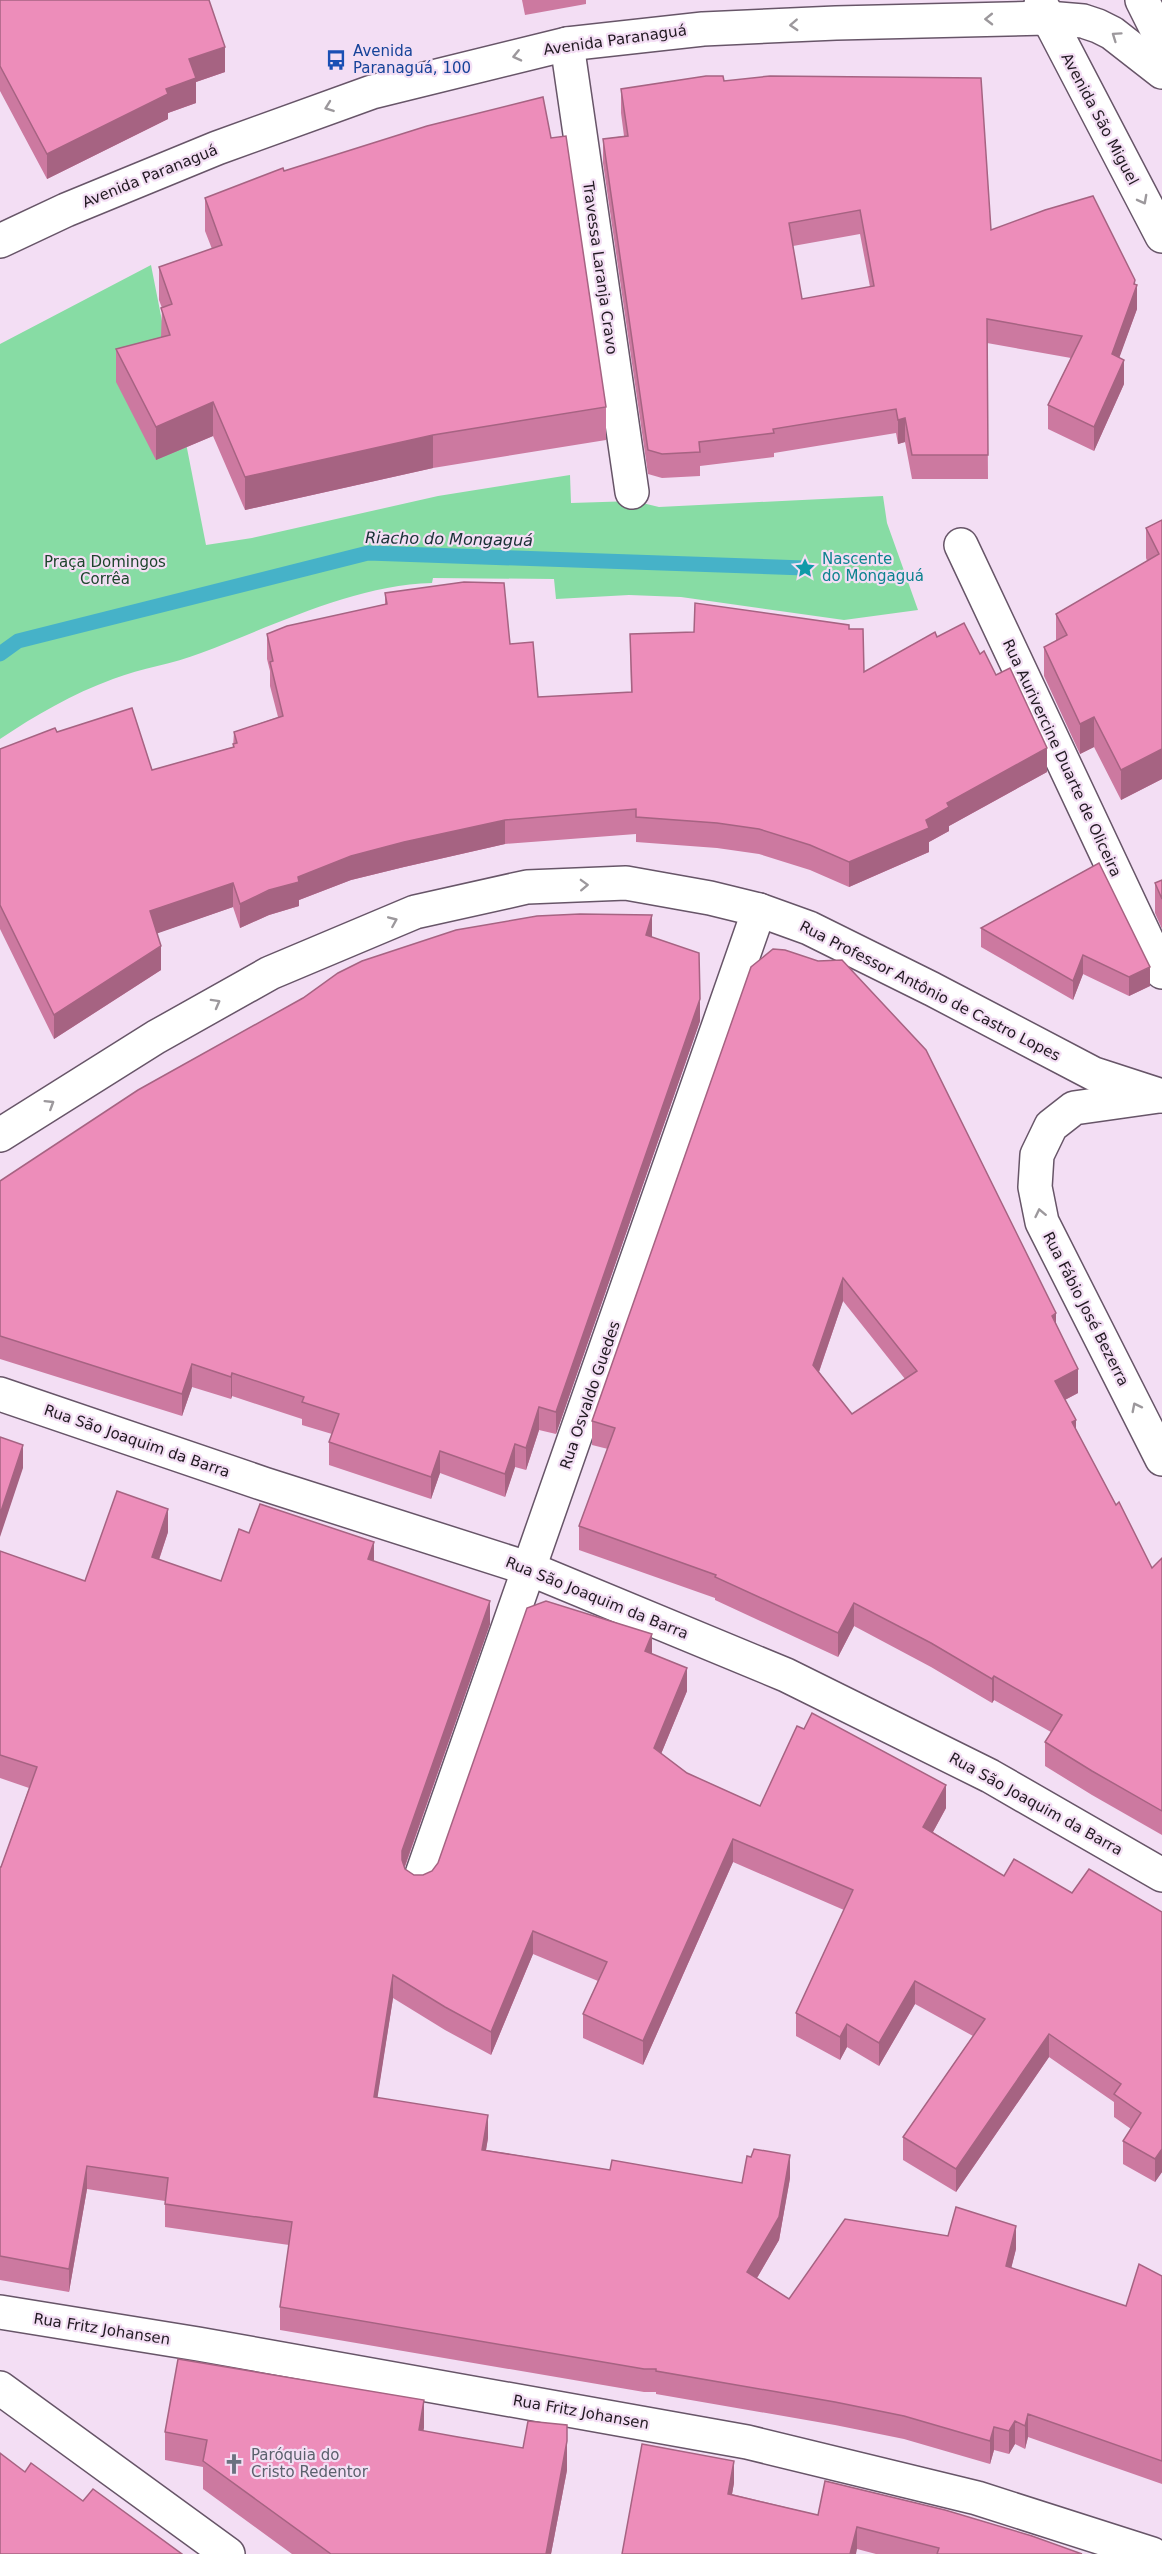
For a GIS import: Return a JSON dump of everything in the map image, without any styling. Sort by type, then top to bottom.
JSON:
[{"type":"street","points":[[1142,0],[1162,40]]},
{"type":"street","name":"Avenida Paranaguá","points":[[0,241],[66,210],[217,148],[362,96],[567,44],[703,29],[836,23],[1043,9],[1098,26],[1112,33],[1162,72]]},
{"type":"street","name":"Avenida São Miguel","points":[[1043,9],[1162,236]]},
{"type":"street","name":"Travessa Laranja Cravo","points":[[567,44],[632,492]]},
{"type":"street","name":"Rua Aurivercine Duarte de Oliceira","points":[[961,545],[1162,972]]},
{"type":"street","name":"Rua Professor Antônio de Castro Lopes","points":[[0,1135],[156,1037],[270,973],[415,912],[527,887],[626,884],[710,898],[759,910],[830,938],[932,988],[1094,1074],[1161,1096]]},
{"type":"street","name":"Rua Osvaldo Guedes","points":[[420,1880],[759,910]]},
{"type":"street","name":"Rua Fábio José Bezerra","points":[[1161,1096],[1074,1107],[1052,1126],[1037,1155],[1035,1187],[1042,1222],[1162,1459]]},
{"type":"street","name":"Rua São Joaquim da Barra","points":[[0,1395],[253,1480],[530,1569],[786,1675],[990,1776],[1162,1875]]},
{"type":"street","name":"Rua Fritz Johansen","points":[[0,2312],[210,2346],[747,2442],[977,2498],[1152,2554]]},
{"type":"street","points":[[0,2388],[228,2554]]},
{"type":"green space","name":"Praça Domingos Corrêa","points":[[151,265],[206,545],[252,538],[438,496],[570,475],[571,503],[634,501],[659,507],[883,496],[887,523],[918,610],[844,620],[681,597],[629,595],[556,599],[554,579],[433,578],[432,583],[403,585],[344,599],[190,657],[113,679],[83,691],[0,739],[0,344]]},
{"type":"building","points":[[0,0],[209,0],[225,47],[189,59],[196,78],[166,89],[168,94],[47,154],[0,66]]},
{"type":"building","points":[[706,76],[723,76],[724,81],[770,76],[981,78],[991,230],[1045,210],[1093,196],[1135,280],[1134,284],[1137,285],[1112,354],[1124,360],[1094,427],[1048,405],[1082,336],[987,319],[988,455],[912,455],[905,418],[898,420],[896,409],[773,429],[774,433],[699,442],[700,452],[662,454],[648,450],[603,139],[628,136],[621,89]],"holes":[[[860,210],[874,286],[802,299],[789,223]]]},
{"type":"building","points":[[543,97],[551,138],[566,136],[606,407],[433,435],[245,477],[213,402],[156,427],[116,349],[170,335],[161,308],[172,304],[159,267],[222,245],[205,198],[283,168],[284,171],[427,126]]},
{"type":"building","points":[[1162,520],[1162,749],[1121,770],[1094,717],[1080,724],[1044,647],[1067,635],[1056,614],[1159,554],[1146,528]]},
{"type":"building","points":[[464,582],[504,583],[510,644],[533,642],[538,697],[632,692],[630,634],[694,632],[695,603],[849,625],[849,629],[863,629],[864,672],[935,632],[937,637],[964,623],[980,654],[984,651],[996,675],[1010,668],[1047,748],[947,803],[949,807],[926,820],[929,828],[849,862],[810,845],[759,829],[717,823],[636,817],[636,809],[505,820],[404,842],[351,856],[298,877],[299,882],[269,890],[240,904],[233,883],[150,911],[161,946],[54,1015],[0,905],[0,749],[55,728],[57,732],[132,708],[152,770],[234,747],[233,744],[237,743],[234,732],[283,716],[270,662],[273,661],[267,634],[287,626],[387,604],[385,593]]},
{"type":"building","points":[[1099,863],[1150,967],[1129,977],[1083,955],[1073,981],[981,928]]},
{"type":"building","points":[[1162,880],[1162,899],[1155,883]]},
{"type":"building","points":[[652,915],[646,935],[699,953],[700,999],[556,1412],[539,1407],[526,1448],[515,1444],[505,1474],[440,1451],[431,1477],[329,1442],[339,1414],[302,1402],[304,1397],[232,1373],[231,1377],[192,1364],[182,1394],[0,1336],[0,1181],[138,1090],[303,998],[338,973],[362,961],[456,930],[537,916]]},
{"type":"building","points":[[773,949],[785,950],[818,961],[842,960],[926,1050],[1056,1313],[1052,1316],[1078,1369],[1055,1381],[1076,1420],[1072,1422],[1116,1505],[1119,1502],[1152,1568],[1162,1558],[1162,1811],[1045,1742],[1062,1715],[994,1676],[992,1679],[931,1643],[854,1603],[838,1633],[715,1577],[716,1575],[579,1526],[615,1428],[592,1421],[751,967]],"holes":[[[843,1278],[917,1371],[852,1414],[813,1365]]]},
{"type":"building","points":[[0,1437],[23,1445],[0,1514]]},
{"type":"building","points":[[117,1491],[168,1509],[152,1557],[221,1581],[239,1529],[249,1533],[260,1504],[374,1542],[368,1559],[490,1601],[402,1851],[405,1869],[414,1875],[423,1875],[432,1871],[438,1863],[527,1608],[546,1601],[652,1634],[645,1651],[687,1668],[654,1748],[687,1773],[760,1806],[797,1726],[804,1729],[812,1713],[946,1785],[923,1827],[1004,1876],[1014,1859],[1072,1893],[1089,1869],[1162,1912],[1162,2149],[1155,2159],[1123,2141],[1141,2113],[1114,2094],[1121,2084],[1049,2034],[956,2169],[903,2137],[985,2019],[915,1981],[879,2043],[847,2024],[840,2037],[796,2013],[853,1890],[733,1839],[643,2041],[583,2014],[607,1962],[533,1931],[491,2032],[393,1975],[374,2097],[488,2115],[482,2150],[610,2170],[612,2160],[742,2183],[747,2156],[751,2157],[754,2149],[790,2155],[779,2217],[747,2272],[789,2299],[845,2219],[948,2236],[956,2207],[1016,2226],[1006,2266],[1126,2306],[1139,2264],[1162,2276],[1162,2461],[1028,2414],[1025,2426],[1015,2421],[1009,2431],[994,2427],[990,2441],[904,2416],[835,2402],[656,2371],[656,2369],[644,2369],[280,2307],[292,2222],[165,2204],[168,2178],[87,2166],[69,2269],[0,2256],[0,1867],[37,1767],[0,1755],[0,1551],[85,1581]]},
{"type":"building","points":[[178,2359],[424,2400],[419,2430],[458,2437],[523,2448],[528,2421],[567,2425],[567,2441],[546,2554],[331,2554],[203,2461],[207,2440],[165,2432]]},
{"type":"building","points":[[642,2444],[734,2461],[728,2494],[818,2515],[825,2481],[945,2510],[1032,2536],[1082,2554],[937,2554],[939,2548],[857,2527],[850,2554],[622,2554]]},
{"type":"building","points":[[0,2453],[25,2472],[31,2463],[83,2501],[93,2489],[182,2554],[0,2554]]},
{"type":"waterway","name":"Riacho do Mongaguá","points":[[0,654],[18,641],[368,553],[805,568]]},
{"type":"place","name":"Avenida Paranaguá, 100","points":[[336,60]]},
{"type":"place","name":"Nascente do Mongaguá","points":[[805,568]]},
{"type":"place","name":"Paróquia do Cristo Redentor","points":[[234,2464]]}]
